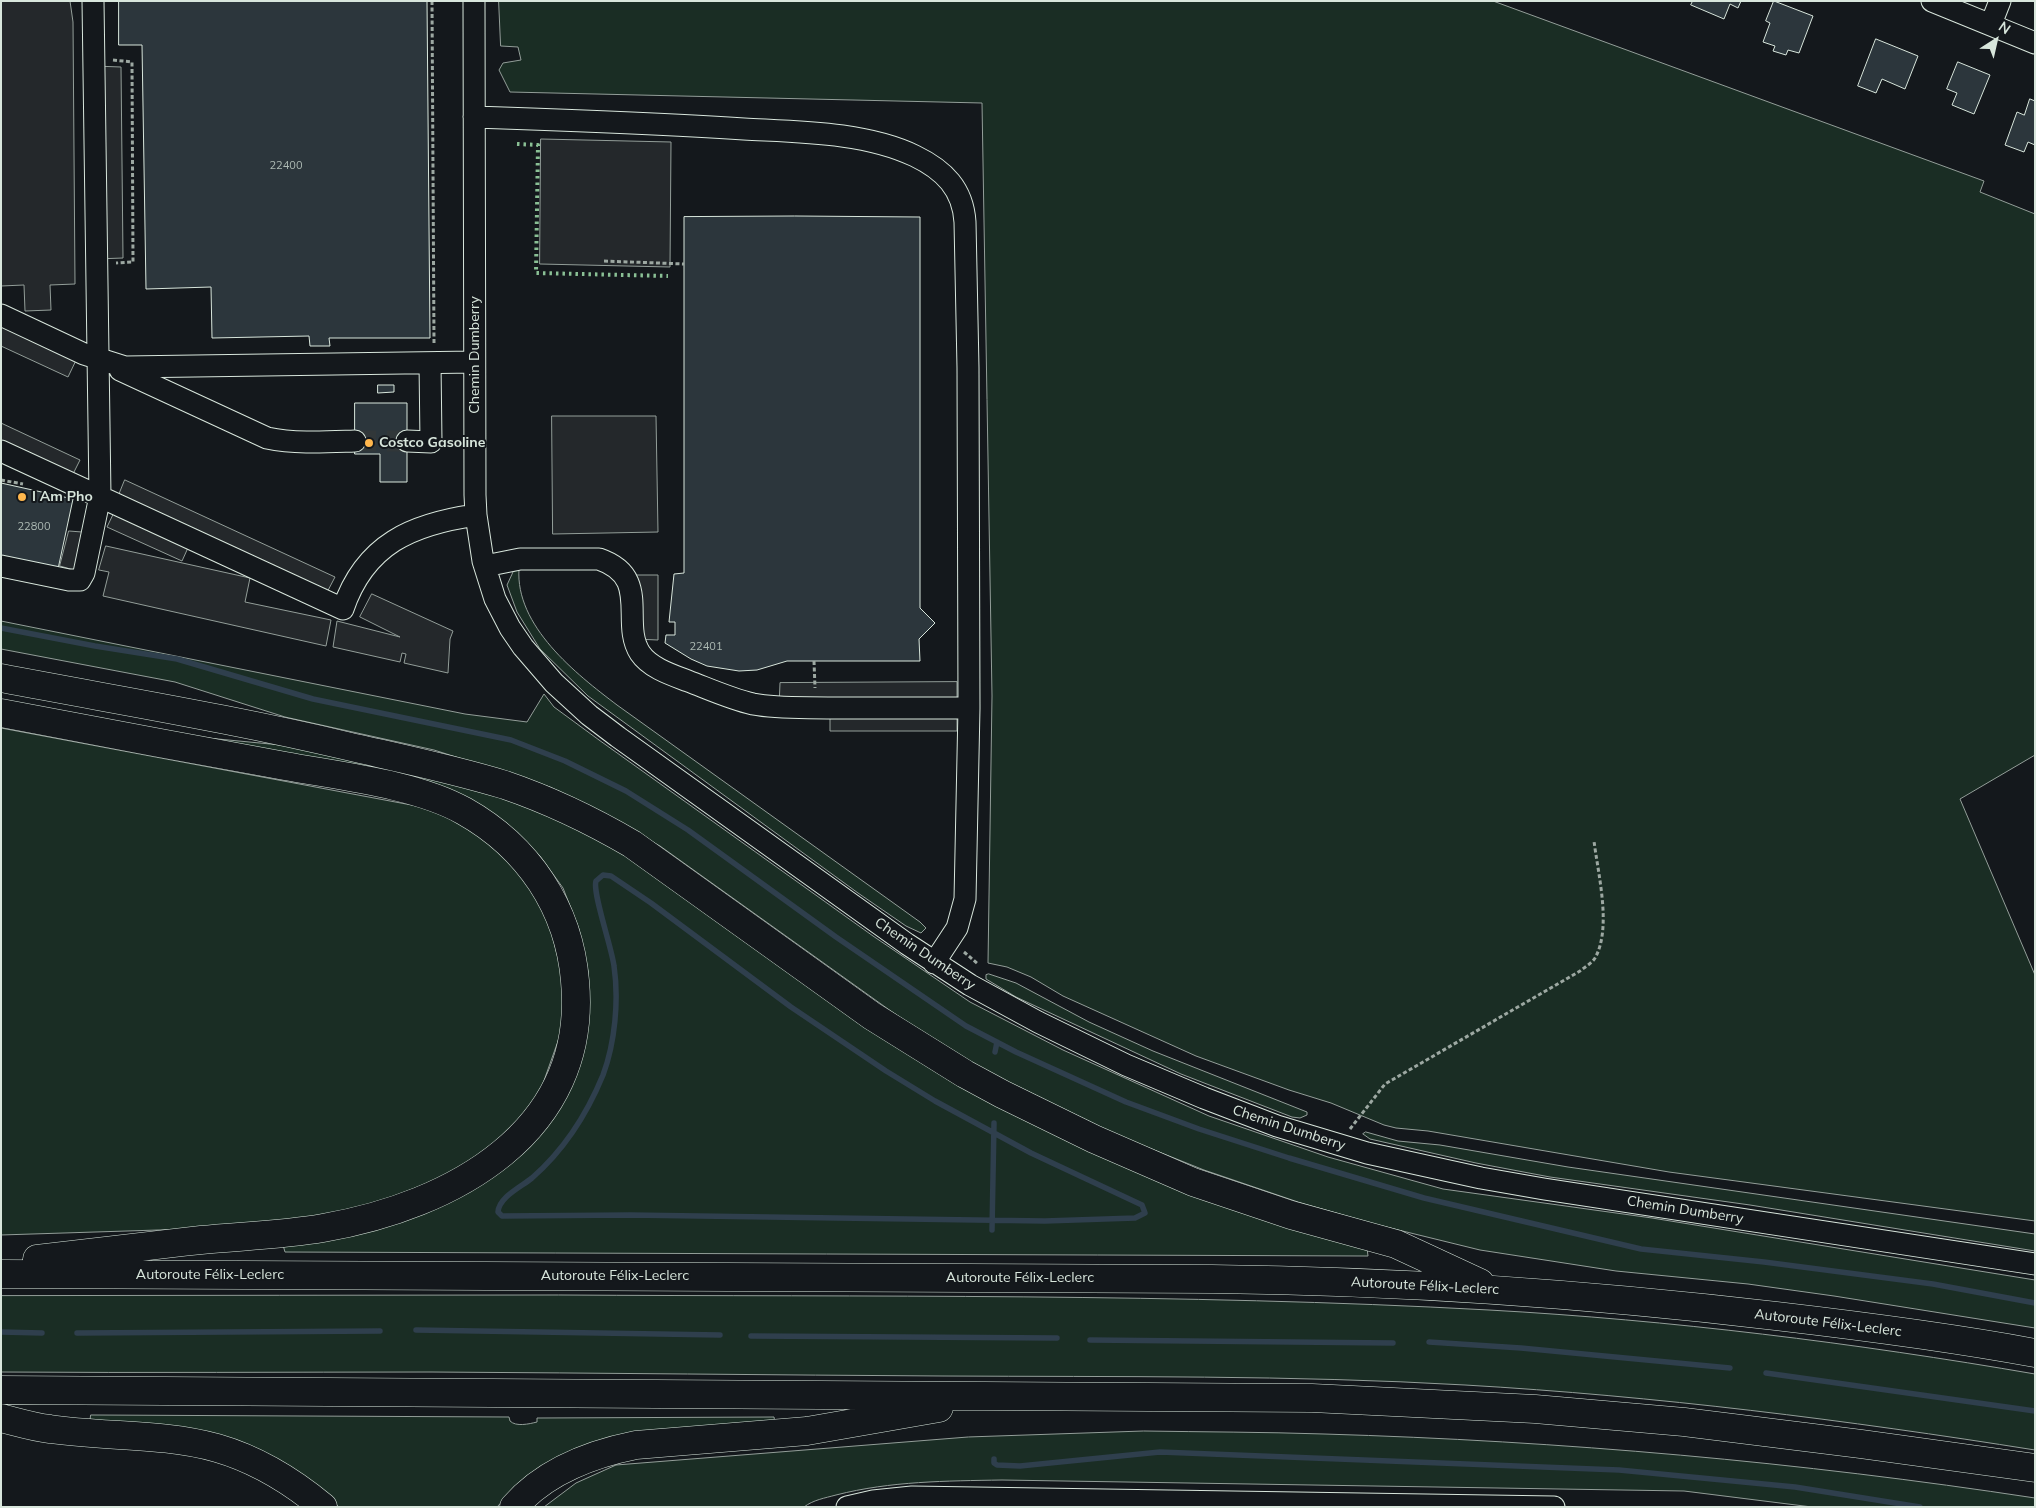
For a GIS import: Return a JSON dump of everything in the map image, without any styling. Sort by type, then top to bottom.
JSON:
[{"type":"highway","points":[[1,678],[326,740],[458,772],[505,785],[544,800],[607,829],[632,844],[872,1016],[965,1074],[1020,1103],[1147,1163],[1193,1182],[1291,1215],[1396,1244],[1495,1289]]},
{"type":"highway","points":[[1,713],[366,781],[437,799],[460,809],[479,820],[510,843],[540,880],[564,924],[574,968],[576,993],[576,1017],[566,1064],[546,1106],[531,1126],[506,1151],[478,1173],[456,1185],[395,1210],[327,1228],[1,1264]]},
{"type":"highway","name":"Autoroute Félix-Leclerc","points":[[1,1274],[1220,1279],[1368,1282],[1495,1289],[1647,1302],[1807,1319],[1953,1339],[2035,1353]]},
{"type":"highway","points":[[1,1390],[1293,1398],[1535,1409],[1743,1428],[2035,1468]]},
{"type":"highway","points":[[514,1507],[535,1487],[553,1474],[586,1458],[612,1450],[645,1444],[807,1431],[1012,1396]]},
{"type":"highway","points":[[1,1418],[48,1429],[174,1440],[218,1449],[264,1468],[306,1493],[323,1507]]},
{"type":"street","points":[[1,566],[68,580],[80,580],[84,573],[100,496],[93,1]]},
{"type":"street","name":"Chemin Dumberry","points":[[474,1],[476,515],[484,566],[495,599],[510,628],[538,666],[572,700],[618,737],[934,962],[970,985],[1038,1022],[1126,1065],[1245,1114],[1342,1146],[1481,1178],[2035,1264]]},
{"type":"street","points":[[1932,1],[2035,43]]},
{"type":"street","points":[[1991,24],[2000,1]]},
{"type":"street","points":[[474,117],[673,124],[804,132],[848,137],[904,151],[917,157],[933,166],[955,187],[962,200],[964,216],[968,368],[969,708],[965,900],[957,928],[934,962]]},
{"type":"street","points":[[1,315],[267,438],[298,442],[355,441]]},
{"type":"street","points":[[98,360],[125,367],[140,367],[432,354],[474,362]]},
{"type":"street","points":[[407,441],[431,442],[432,354]]},
{"type":"street","points":[[1,450],[343,609],[353,585],[367,564],[394,541],[428,524],[476,515]]},
{"type":"street","points":[[484,566],[520,559],[599,559],[606,561],[622,574],[627,581],[633,602],[634,639],[641,654],[658,668],[739,700],[765,706],[794,708],[969,708]]},
{"type":"street","points":[[847,1507],[873,1501],[912,1498],[1176,1504],[1554,1507]]},
{"type":"path","points":[[432,1],[432,354]]},
{"type":"path","points":[[113,55],[113,61],[132,62],[133,262]]},
{"type":"path","points":[[604,260],[684,264]]},
{"type":"path","points":[[814,661],[815,683]]},
{"type":"path","points":[[1342,1146],[1356,1120],[1372,1103],[1376,1094],[1385,1084],[1580,971],[1594,959],[1600,944],[1604,908],[1594,841]]},
{"type":"green space","points":[[499,1],[1493,1],[1984,181],[1980,192],[2035,214],[2035,755],[1960,799],[2035,975],[2035,1221],[1669,1172],[1428,1131],[1396,1128],[1384,1125],[1331,1103],[1289,1090],[1196,1056],[1063,996],[1031,977],[1007,967],[988,963],[992,696],[982,103],[510,92],[499,70],[503,63],[521,60],[518,47],[501,46]]},
{"type":"green space","points":[[519,569],[520,590],[527,610],[537,629],[551,647],[584,679],[617,705],[926,928],[921,933],[906,926],[588,696],[540,649],[517,612],[507,585],[513,572]]},
{"type":"green space","points":[[1,621],[465,714],[527,722],[544,694],[554,707],[599,740],[873,936],[970,1002],[1063,1050],[1209,1116],[1328,1157],[1443,1189],[1652,1218],[2035,1280],[2035,1328],[1834,1296],[1748,1284],[1616,1271],[1480,1250],[1374,1224],[1298,1202],[1204,1170],[1119,1136],[988,1072],[936,1042],[660,846],[550,787],[434,750],[285,717],[175,682],[1,649]]},
{"type":"green space","points":[[1,728],[422,807],[454,817],[505,853],[547,914],[565,986],[563,1027],[541,1089],[520,1119],[490,1149],[461,1170],[382,1201],[324,1215],[221,1228],[1,1235]]},
{"type":"green space","points":[[197,737],[312,748],[355,756],[524,804],[603,841],[650,872],[898,1048],[1367,1248],[1368,1256],[285,1252],[283,1245],[387,1225],[565,1097],[580,1062],[588,1021],[588,971],[579,929],[563,888],[540,856],[508,824],[476,804]]},
{"type":"green space","points":[[989,974],[1016,983],[1089,1022],[1153,1051],[1307,1112],[1307,1115],[1300,1118],[1292,1117],[1181,1074],[1016,997],[986,979],[986,975]]},
{"type":"green space","points":[[1366,1132],[1398,1141],[1440,1145],[1568,1167],[2035,1234],[2035,1251],[1750,1205],[1550,1177],[1476,1163],[1370,1139],[1363,1134]]},
{"type":"green space","points":[[559,1295],[1024,1297],[1256,1301],[1489,1310],[1694,1326],[1899,1352],[2035,1374],[2035,1450],[1822,1419],[1679,1402],[1537,1390],[1400,1382],[1270,1378],[1139,1377],[431,1372],[1,1372],[1,1296]]},
{"type":"green space","points":[[91,1415],[509,1417],[510,1421],[516,1424],[537,1422],[537,1418],[774,1417],[775,1423],[677,1432],[509,1494],[497,1507],[339,1507],[315,1486],[90,1424]]},
{"type":"green space","points":[[1144,1431],[1302,1433],[1413,1437],[1680,1455],[1858,1474],[2035,1498],[2035,1507],[1812,1507],[1684,1491],[1002,1480],[898,1484],[857,1490],[823,1498],[804,1507],[544,1507],[576,1483],[616,1465],[968,1437]]},
{"type":"shaded area","points":[[1,1],[70,1],[73,22],[75,284],[50,285],[51,310],[25,311],[24,285],[1,286]]},
{"type":"shaded area","points":[[94,66],[121,67],[123,258],[96,259]]},
{"type":"shaded area","points":[[541,139],[671,142],[670,267],[540,264]]},
{"type":"shaded area","points":[[1,315],[80,352],[68,377],[1,346]]},
{"type":"shaded area","points":[[552,416],[656,416],[658,532],[553,534]]},
{"type":"shaded area","points":[[1,423],[80,460],[69,482],[1,451]]},
{"type":"shaded area","points":[[125,480],[335,577],[323,600],[192,539],[182,561],[107,527],[118,504],[119,494]]},
{"type":"shaded area","points":[[69,531],[82,532],[84,573],[60,566]]},
{"type":"shaded area","points":[[106,546],[250,578],[245,602],[331,620],[326,646],[103,596],[109,572],[99,570]]},
{"type":"shaded area","points":[[635,575],[658,575],[658,640],[634,639]]},
{"type":"shaded area","points":[[372,594],[453,631],[450,639],[448,673],[404,663],[406,654],[402,653],[400,662],[333,647],[337,621],[400,637],[360,617]]},
{"type":"shaded area","points":[[957,682],[957,731],[830,731],[830,708],[779,707],[780,683]]},
{"type":"building","points":[[119,1],[427,1],[430,338],[329,338],[330,346],[310,346],[309,336],[212,338],[211,287],[146,289],[142,45],[119,45]]},
{"type":"building","points":[[1693,1],[1741,1],[1738,8],[1730,4],[1724,19],[1691,5]]},
{"type":"building","points":[[1774,1],[1813,16],[1799,53],[1788,50],[1786,55],[1773,51],[1775,46],[1763,42],[1770,23],[1766,21]]},
{"type":"building","points":[[1876,39],[1918,56],[1905,89],[1882,79],[1876,93],[1858,86]]},
{"type":"building","points":[[1958,62],[1990,75],[1974,114],[1952,105],[1957,93],[1947,89]]},
{"type":"building","points":[[2030,99],[2035,101],[2035,145],[2028,142],[2024,152],[2005,145],[2017,112],[2024,115]]},
{"type":"building","points":[[684,217],[920,217],[920,608],[935,623],[919,639],[920,661],[787,661],[757,670],[739,671],[707,666],[691,659],[665,643],[666,635],[675,635],[675,622],[669,622],[674,574],[684,573]]},
{"type":"building","points":[[378,385],[394,385],[394,392],[378,393]]},
{"type":"building","points":[[355,403],[407,403],[407,482],[380,482],[380,454],[355,454]]},
{"type":"building","points":[[1,483],[73,499],[58,569],[1,556]]},
{"type":"waterway","points":[[1,628],[177,659],[313,699],[511,740],[565,761],[626,791],[688,830],[836,937],[966,1026],[1016,1052],[1126,1102],[1199,1129],[1424,1198],[1641,1249],[1764,1262],[1933,1284],[2035,1303]]},
{"type":"waterway","points":[[603,875],[611,876],[651,903],[791,1007],[886,1071],[935,1101],[1031,1153],[1142,1205],[1145,1213],[1135,1218],[1045,1221],[630,1215],[502,1216],[498,1212],[499,1207],[506,1197],[544,1167],[574,1131],[590,1104],[607,1063],[615,1021],[616,993],[612,958],[599,908],[596,887],[596,881],[603,875]]},
{"type":"waterway","points":[[995,1052],[997,1042]]},
{"type":"waterway","points":[[992,1230],[994,1123]]},
{"type":"waterway","points":[[416,1330],[720,1335]]},
{"type":"waterway","points":[[77,1333],[380,1331]]},
{"type":"waterway","points":[[1,1332],[42,1333]]},
{"type":"waterway","points":[[751,1336],[1057,1338]]},
{"type":"waterway","points":[[1090,1340],[1393,1343]]},
{"type":"waterway","points":[[1429,1342],[1521,1348],[1730,1368]]},
{"type":"waterway","points":[[1766,1373],[2035,1411]]},
{"type":"waterway","points":[[994,1459],[994,1463],[997,1465],[1020,1466],[1160,1452],[1619,1470],[1795,1487],[1920,1507]]},
{"type":"tunnel","points":[[355,441],[407,441]]},
{"type":"hedge","points":[[517,144],[538,145],[536,273],[668,276]]},
{"type":"place","name":"Costco Gasoline","points":[[369,443]]},
{"type":"place","name":"I Am Pho","points":[[22,497]]}]
